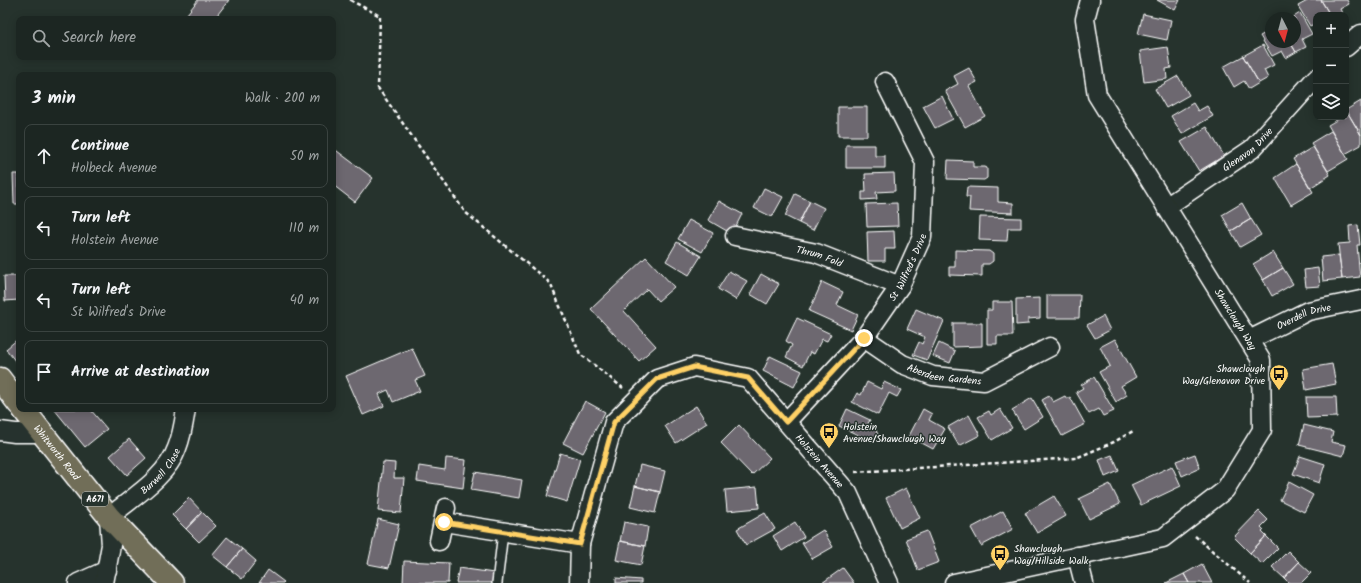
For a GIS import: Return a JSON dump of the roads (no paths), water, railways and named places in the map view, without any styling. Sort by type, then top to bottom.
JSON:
[{"type":"main road","points":[[0,379],[16,400]]},
{"type":"main road","name":"Whitworth Road","points":[[25,412],[109,517],[172,583]]},
{"type":"street","name":"Shawclough Way","points":[[954,583],[1163,538],[1225,490],[1262,430],[1261,360],[1097,95],[1085,19],[1090,0]]},
{"type":"street","points":[[1349,44],[1361,34]]},
{"type":"street","name":"Glenavon Drive","points":[[1166,207],[1252,149],[1313,81]]},
{"type":"street","name":"St Wilfred's Drive","points":[[786,422],[864,338],[900,286],[922,238],[925,162],[885,82]]},
{"type":"street","name":"Thrum Fold","points":[[735,236],[816,253],[900,286]]},
{"type":"street","name":"Overdell Drive","points":[[1249,340],[1308,311],[1361,300]]},
{"type":"street","name":"Aberdeen Gardens","points":[[864,338],[902,364],[933,376],[984,381],[1050,347]]},
{"type":"street","name":"Holstein Avenue","points":[[579,583],[580,544],[614,422],[657,379],[694,367],[748,378],[848,492],[889,583]]},
{"type":"street","name":"Burwell Close","points":[[109,517],[157,478],[169,464],[177,448],[184,425],[186,412]]},
{"type":"street","points":[[0,431],[15,433],[42,433]]},
{"type":"street","points":[[439,541],[445,515],[503,532],[580,544]]},
{"type":"street","points":[[78,583],[106,577],[111,545],[109,517]]},
{"type":"street","points":[[1077,556],[1084,583]]},
{"type":"lane","points":[[497,583],[503,532]]},
{"type":"place","name":"Shawclough Way/Glenavon Drive","points":[[1279,391]]},
{"type":"place","name":"Holstein Avenue/Shawclough Way","points":[[829,449]]},
{"type":"place","name":"Shawclough Way/Hillside Walk","points":[[1000,571]]}]
